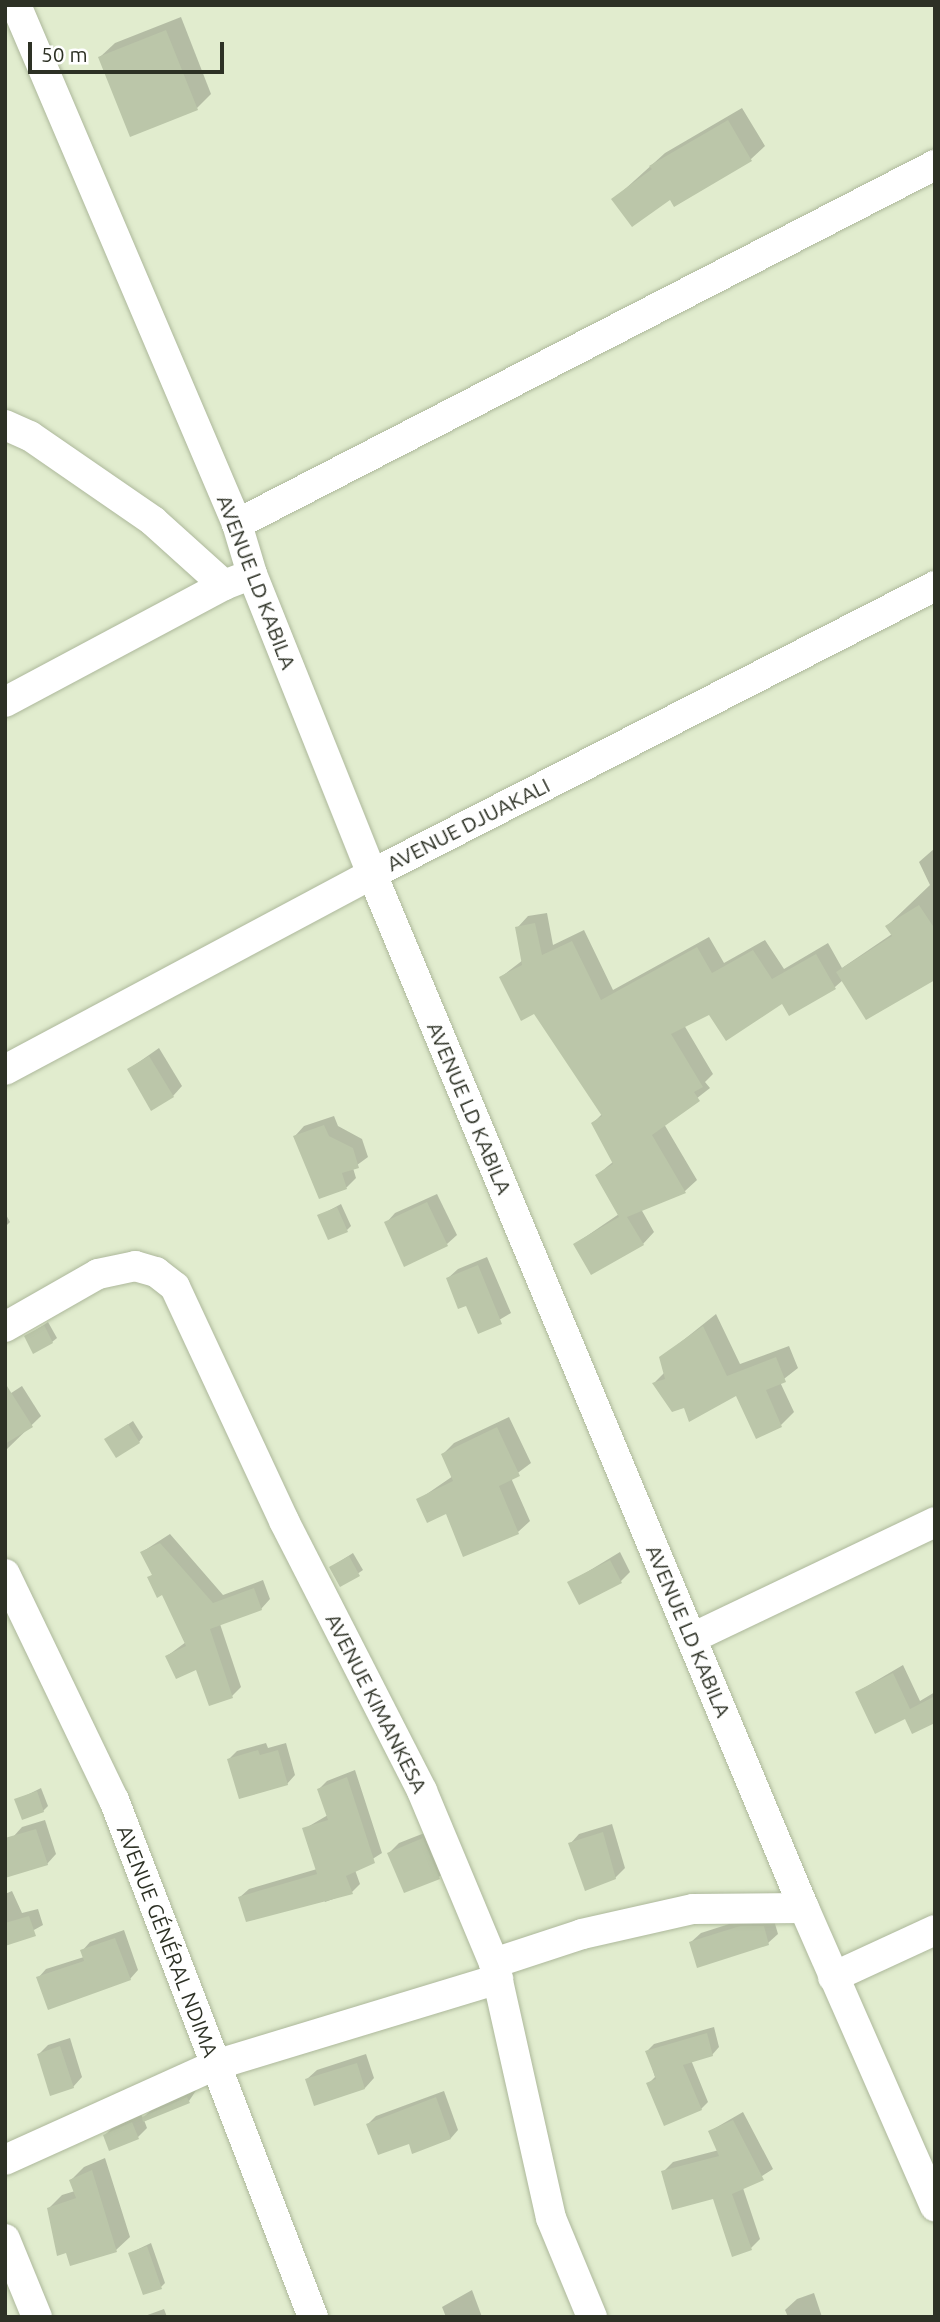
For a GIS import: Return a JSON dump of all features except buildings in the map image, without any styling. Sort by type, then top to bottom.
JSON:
[{"type":"street","name":"AVENUE LD KABILA","points":[[16,5],[237,524],[252,574],[372,874],[833,1977],[935,2206]]},
{"type":"street","points":[[237,524],[935,165]]},
{"type":"street","points":[[5,425],[30,436],[153,521],[224,585]]},
{"type":"street","points":[[5,702],[224,585],[252,574]]},
{"type":"street","name":"AVENUE DJUAKALI","points":[[5,1070],[372,874],[935,586]]},
{"type":"street","name":"AVENUE KIMANKESA","points":[[5,1327],[98,1274],[135,1266],[156,1272],[175,1287],[284,1521],[422,1791],[496,1971],[551,2218],[592,2317]]},
{"type":"street","points":[[692,1639],[935,1522]]},
{"type":"street","name":"AVENUE GÉNÉRAL NDIMA","points":[[5,1574],[114,1800],[313,2317]]},
{"type":"street","points":[[5,2160],[215,2065],[496,1971],[593,1931],[693,1909],[804,1908]]},
{"type":"street","points":[[833,1977],[935,1930]]},
{"type":"street","points":[[5,2239],[37,2317]]}]
